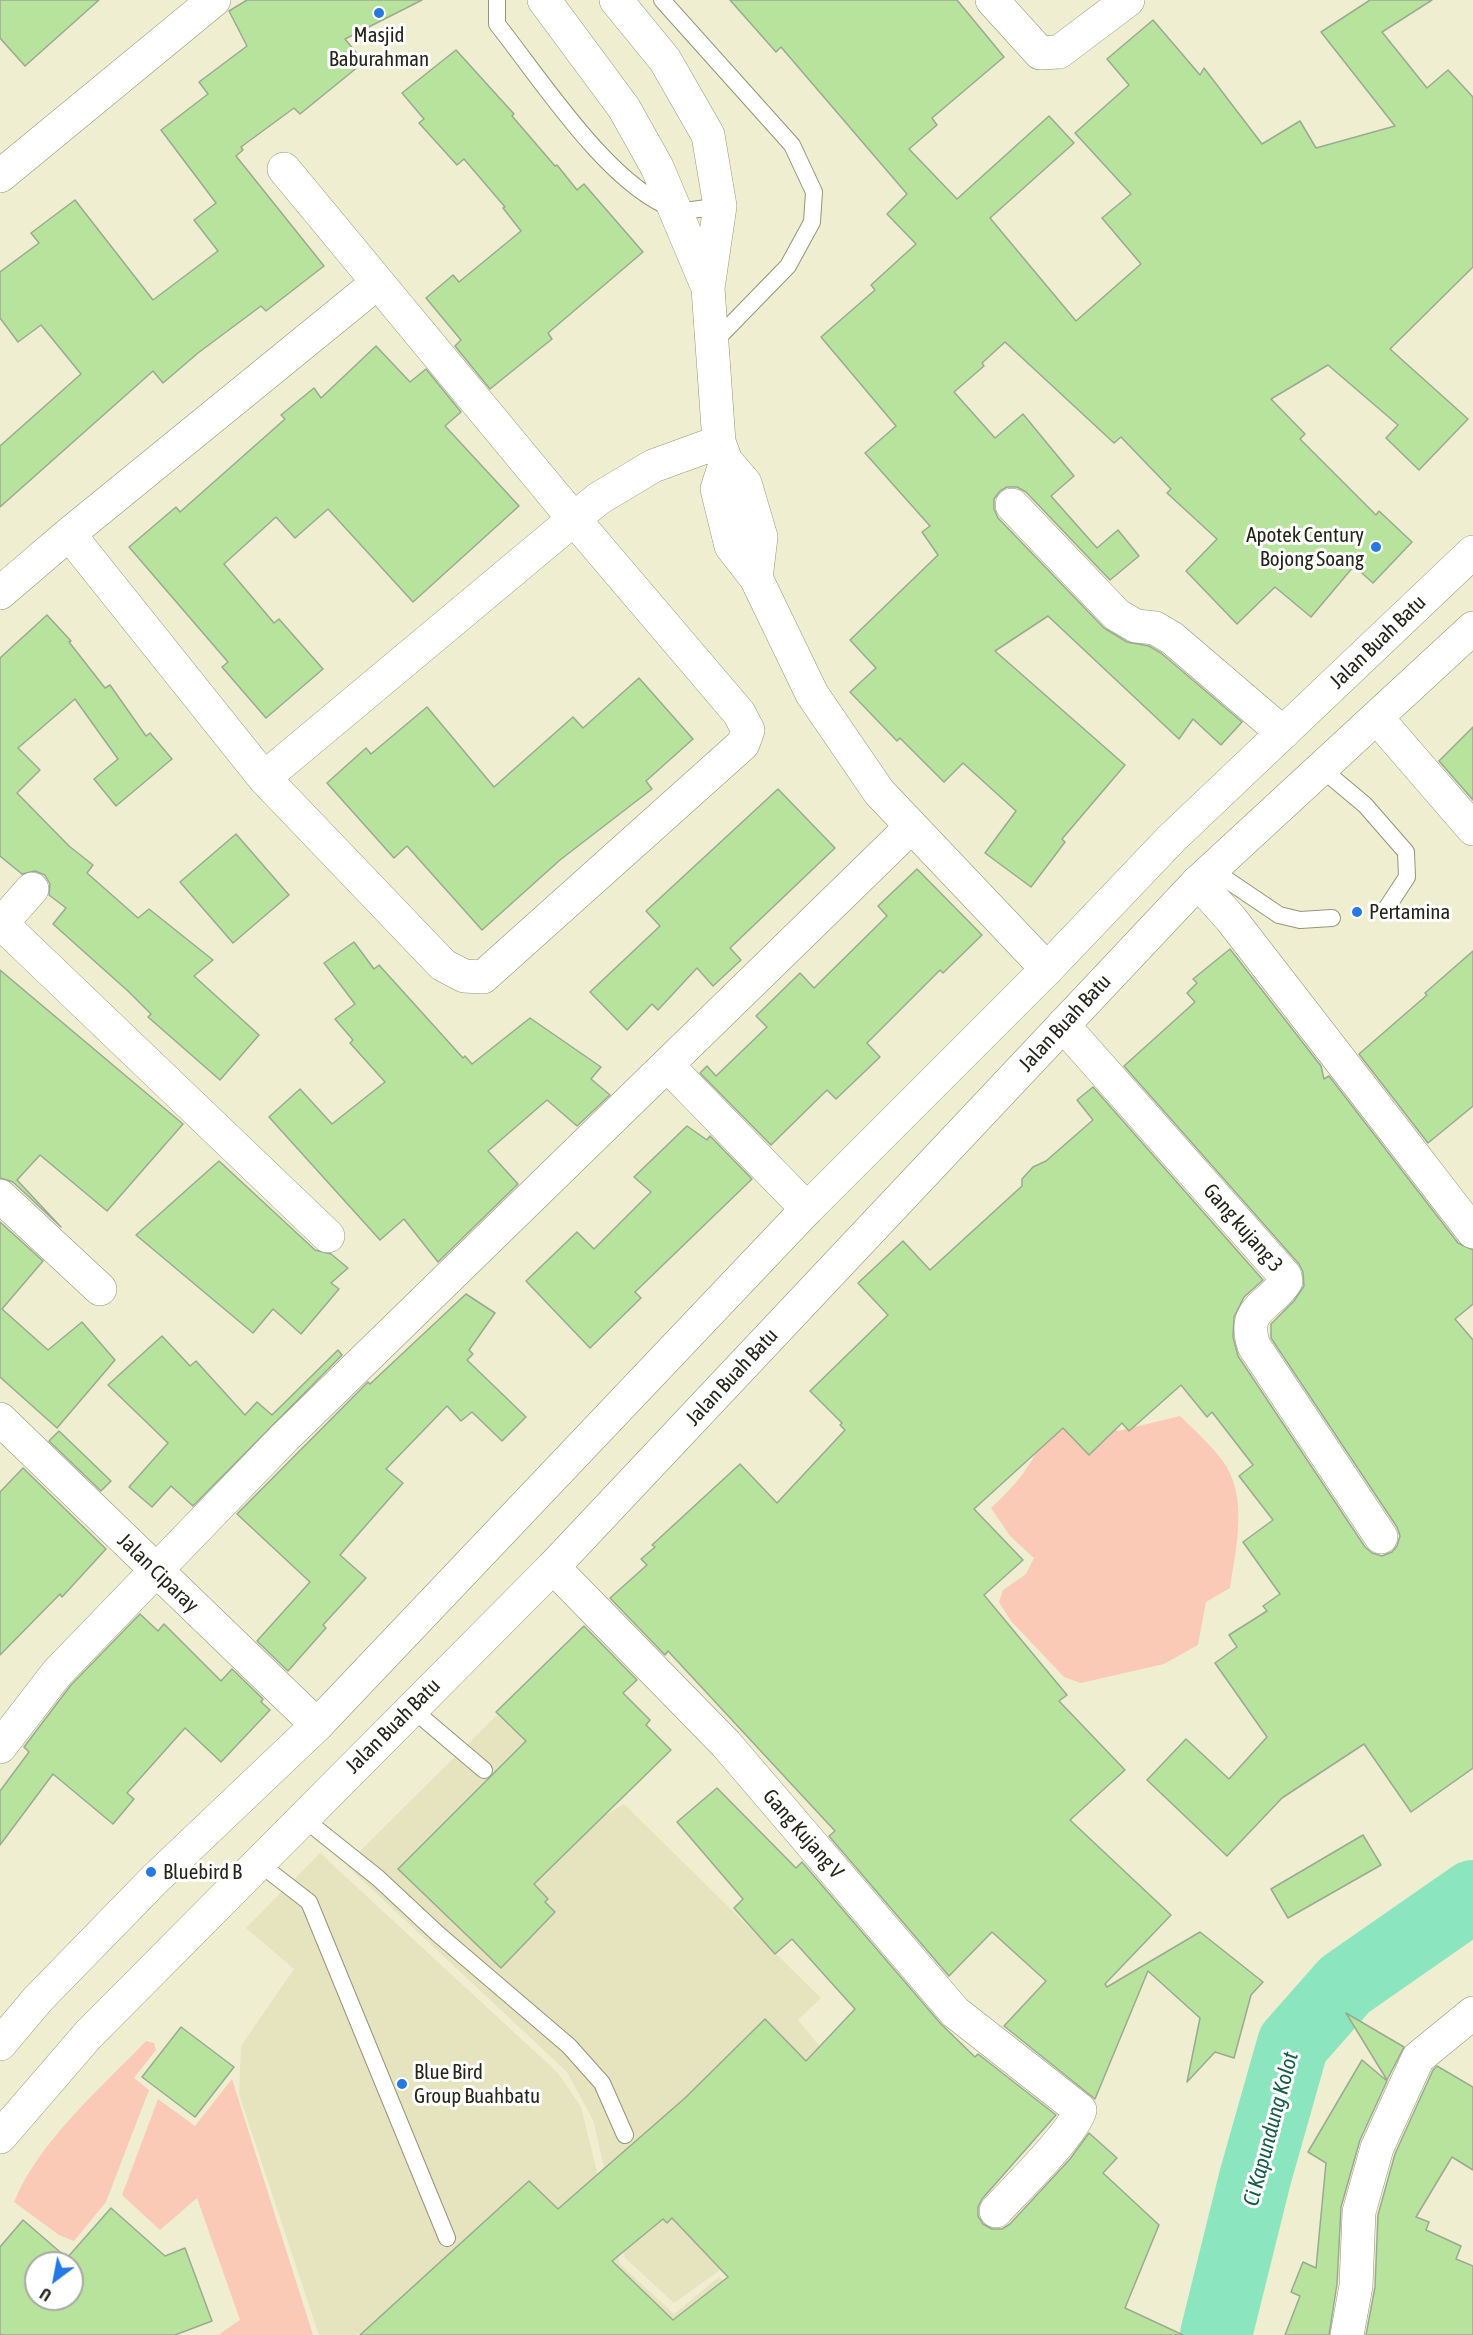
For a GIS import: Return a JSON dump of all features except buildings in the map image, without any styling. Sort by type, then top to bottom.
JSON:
[{"type":"street","points":[[0,176],[214,0]]},
{"type":"street","points":[[544,0],[624,108],[657,167],[708,288]]},
{"type":"street","points":[[616,0],[665,60],[708,135],[720,206],[708,288],[712,344],[727,469],[756,578],[812,694],[879,792],[1047,969]]},
{"type":"street","points":[[992,0],[1040,52],[1059,52],[1128,0]]},
{"type":"street","points":[[69,534],[264,778],[443,965],[464,976],[483,976],[743,744],[748,730],[740,713],[573,518],[284,169]]},
{"type":"street","points":[[0,593],[377,283]]},
{"type":"street","points":[[264,778],[573,518],[616,487],[653,466],[727,469]]},
{"type":"street","points":[[1012,505],[1117,615],[1136,626],[1155,628],[1172,638],[1322,769]]},
{"type":"street","name":"Jalan Buah Batu","points":[[0,2044],[38,1999],[154,1880],[317,1725],[807,1209],[1047,969],[1171,839],[1473,552]]},
{"type":"street","name":"Jalan Buah Batu","points":[[0,2137],[88,2035],[553,1567],[1205,875],[1473,628]]},
{"type":"street","points":[[1377,718],[1473,829]]},
{"type":"street","points":[[0,1747],[57,1673],[285,1437],[911,827]]},
{"type":"street","points":[[1205,875],[1231,919],[1473,1232]]},
{"type":"street","points":[[32,889],[1,924],[328,1236]]},
{"type":"street","name":"Gang kujang 3","points":[[1063,1025],[1285,1275],[1286,1281],[1282,1287],[1255,1311],[1251,1325],[1254,1346],[1381,1537]]},
{"type":"street","points":[[667,1065],[807,1209]]},
{"type":"street","points":[[0,1196],[100,1289]]},
{"type":"street","name":"Jalan Ciparay","points":[[0,1419],[317,1725]]},
{"type":"street","name":"Gang Kujang V","points":[[553,1567],[726,1744],[956,2012],[1058,2095],[1080,2110],[1078,2116],[996,2211]]},
{"type":"street","points":[[1347,2335],[1356,2286],[1359,2212],[1377,2148],[1418,2058],[1473,2013]]},
{"type":"lane","points":[[496,0],[497,24],[596,150],[628,182],[675,210],[720,206]]},
{"type":"lane","points":[[662,0],[792,145],[814,192],[812,222],[788,266],[712,344]]},
{"type":"lane","points":[[1322,769],[1365,805],[1406,852],[1407,877],[1386,909]]},
{"type":"lane","points":[[1205,875],[1278,915],[1300,920],[1332,918]]},
{"type":"lane","points":[[411,1708],[484,1770]]},
{"type":"lane","points":[[303,1818],[378,1878],[438,1934],[569,2046],[602,2083],[625,2134]]},
{"type":"lane","points":[[260,1864],[309,1902],[447,2238]]},
{"type":"shaded area","points":[[1096,1414],[1118,1431],[1180,1416],[1212,1448],[1230,1474],[1238,1505],[1238,1522],[1230,1588],[1206,1602],[1198,1645],[1164,1664],[1081,1683],[1064,1677],[1011,1621],[999,1602],[1003,1590],[1026,1574],[1034,1558],[1010,1536],[991,1508],[1023,1474],[1035,1455],[1044,1433]]},
{"type":"shaded area","points":[[497,1715],[608,1814],[624,1804],[821,1998],[798,2020],[885,2125],[723,2268],[674,2303],[625,2258],[593,2120],[567,2072],[346,1865]]},
{"type":"shaded area","name":"Blue Bird Group Buahbatu","points":[[320,1853],[558,2073],[581,2107],[620,2264],[674,2314],[719,2277],[773,2335],[319,2335],[239,2094],[241,2046],[294,1969],[246,1928]]},
{"type":"shaded area","points":[[146,2041],[154,2043],[156,2050],[134,2078],[149,2090],[106,2202],[74,2241],[59,2235],[14,2202],[39,2158],[72,2116]]},
{"type":"shaded area","points":[[232,2079],[313,2335],[218,2335],[240,2320],[197,2198],[160,2230],[122,2195],[158,2099],[195,2126]]},
{"type":"waterway","name":"Ci Kapundung Kolot","points":[[1216,2335],[1255,2178],[1293,2044],[1345,1985],[1473,1896]]},
{"type":"place","name":"Masjid Baburahman","points":[[379,13]]},
{"type":"place","name":"Apotek Century Bojong Soang","points":[[1376,547]]},
{"type":"place","name":"Pertamina","points":[[1357,912]]},
{"type":"place","name":"Bluebird B","points":[[151,1872]]},
{"type":"place","name":"Blue Bird Group Buahbatu","points":[[402,2084]]}]
